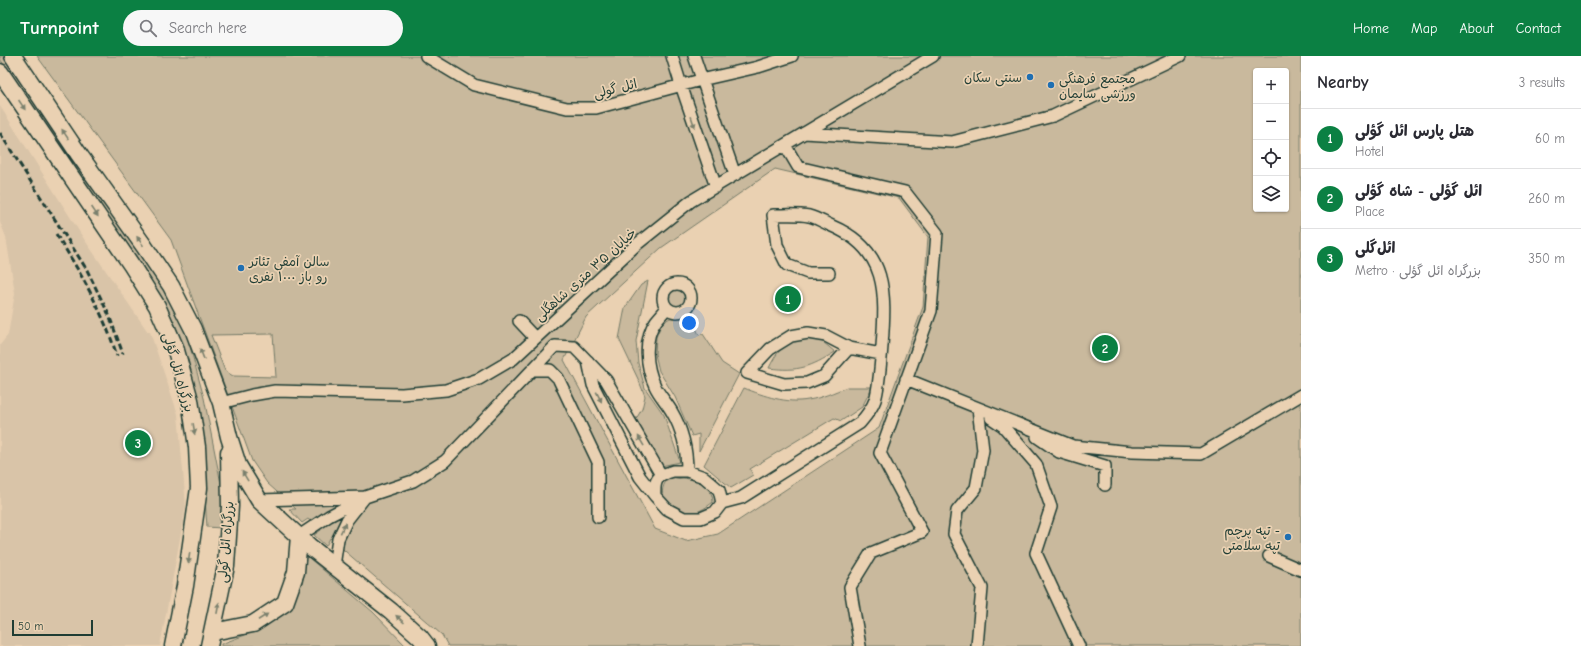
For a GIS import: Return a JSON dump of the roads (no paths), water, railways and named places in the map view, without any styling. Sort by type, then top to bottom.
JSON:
[{"type":"highway","name":"بزرگراه ائل گؤلی","points":[[13,56],[170,286],[193,329],[221,403],[229,437],[238,465],[259,500],[334,566],[391,611],[420,637],[427,646]]},
{"type":"highway","name":"بزرگراه ائل گؤلی","points":[[0,72],[132,266],[157,306],[175,347],[190,400],[197,447],[199,488],[185,586],[173,646]]},
{"type":"highway","name":"بزرگراه ائل گولی","points":[[211,639],[226,566],[230,506],[229,437]]},
{"type":"highway","points":[[211,639],[253,624],[284,603],[296,572],[299,536]]},
{"type":"street","name":"ائل گولی","points":[[426,56],[474,85],[567,108],[596,108],[681,85],[758,67],[792,56]]},
{"type":"street","points":[[672,56],[716,187]]},
{"type":"street","points":[[694,56],[735,175]]},
{"type":"street","name":"خیابان ۳۵ متری شاهگلی","points":[[221,403],[275,391],[402,394],[446,390],[479,379],[513,359],[636,245],[691,202],[933,56]]},
{"type":"street","points":[[804,133],[952,142],[1053,116],[1180,56]]},
{"type":"street","points":[[785,145],[798,167],[905,192],[937,233],[931,311],[880,453],[922,532],[871,552],[850,587],[860,646]]},
{"type":"street","points":[[588,360],[593,385],[640,477],[667,509],[684,518],[702,518],[715,512],[722,503],[741,498],[860,423],[868,413],[875,400],[881,354],[884,291],[878,270],[868,250],[845,231],[810,216],[773,215],[777,245],[788,265],[808,273],[830,273]]},
{"type":"street","points":[[666,309],[655,322],[647,344],[648,367],[655,386],[672,412],[682,435],[687,456],[687,471]]},
{"type":"street","points":[[519,321],[535,338]]},
{"type":"street","points":[[849,348],[824,376],[807,383],[784,384],[747,373],[770,349],[791,336],[808,333],[826,336],[849,348],[881,354]]},
{"type":"street","points":[[299,536],[329,516],[365,497],[413,481],[445,461],[555,346],[574,347],[606,380],[661,475]]},
{"type":"street","points":[[533,370],[550,370],[558,378],[598,462],[598,517]]},
{"type":"street","points":[[906,379],[1073,446],[1132,452],[1201,454],[1301,395]]},
{"type":"street","points":[[977,646],[982,588],[954,534],[957,511],[976,488],[984,450],[978,408]]},
{"type":"street","points":[[978,408],[1003,426],[1036,464],[1051,507],[1036,553],[1079,646]]},
{"type":"street","points":[[1015,423],[1059,452],[1105,466],[1105,485]]},
{"type":"street","points":[[655,496],[654,484],[661,475],[673,471],[687,471],[704,477],[720,490],[722,503]]},
{"type":"street","points":[[259,500],[365,497]]},
{"type":"street","points":[[334,566],[338,539],[347,520],[365,497]]},
{"type":"street","points":[[1269,556],[1301,570]]},
{"type":"railway","points":[[0,133],[87,270],[109,315],[123,354]]},
{"type":"railway","points":[[56,234],[91,293],[117,356]]},
{"type":"place","name":"سنتی سکان","points":[[1030,77]]},
{"type":"place","name":"مجتمع فرهنگی ورزشی سایمان","points":[[1051,85]]},
{"type":"place","name":"سالن آمفی تئاتر رو باز ۱۰۰۰ نفری","points":[[241,268]]},
{"type":"place","name":"هتل پارس ائل گؤلی","points":[[788,299]]},
{"type":"place","name":"ائل گؤلی - شاه گؤلی","points":[[1105,348]]},
{"type":"place","name":"ائل‌گلی","points":[[138,443]]},
{"type":"place","name":"تپه پرچم - تپه سلامتی","points":[[1288,537]]}]
